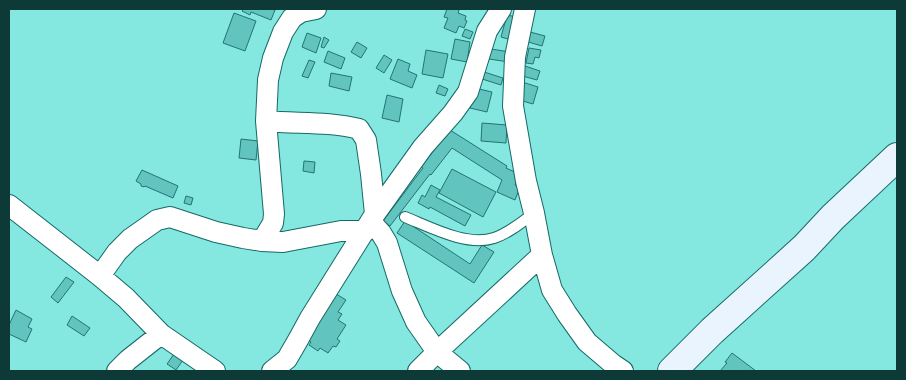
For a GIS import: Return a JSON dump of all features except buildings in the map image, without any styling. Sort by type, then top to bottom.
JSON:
[{"type":"street","points":[[262,240],[273,223],[274,214],[266,121],[268,80],[273,58],[283,32],[292,18],[301,12],[316,9]]},
{"type":"street","points":[[272,371],[287,359],[310,318],[371,222],[423,147],[453,113],[468,92],[488,31],[501,9]]},
{"type":"street","points":[[524,9],[515,57],[513,106],[526,181],[542,255],[552,290],[566,314],[588,342],[623,371]]},
{"type":"street","points":[[266,121],[325,123],[359,129],[366,140],[371,174],[371,222],[387,243],[402,291],[416,322],[437,352],[460,371]]},
{"type":"street","points":[[672,371],[804,248],[833,216],[897,158]]},
{"type":"street","points":[[9,204],[126,298],[161,334],[215,371]]},
{"type":"street","points":[[100,276],[117,252],[130,239],[157,220],[170,217],[216,232],[243,238],[283,242],[341,231],[371,222]]},
{"type":"street","points":[[418,371],[542,255]]},
{"type":"street","points":[[117,371],[161,334]]},
{"type":"lane","points":[[405,217],[450,235],[471,240],[494,238],[509,231],[534,214]]}]
